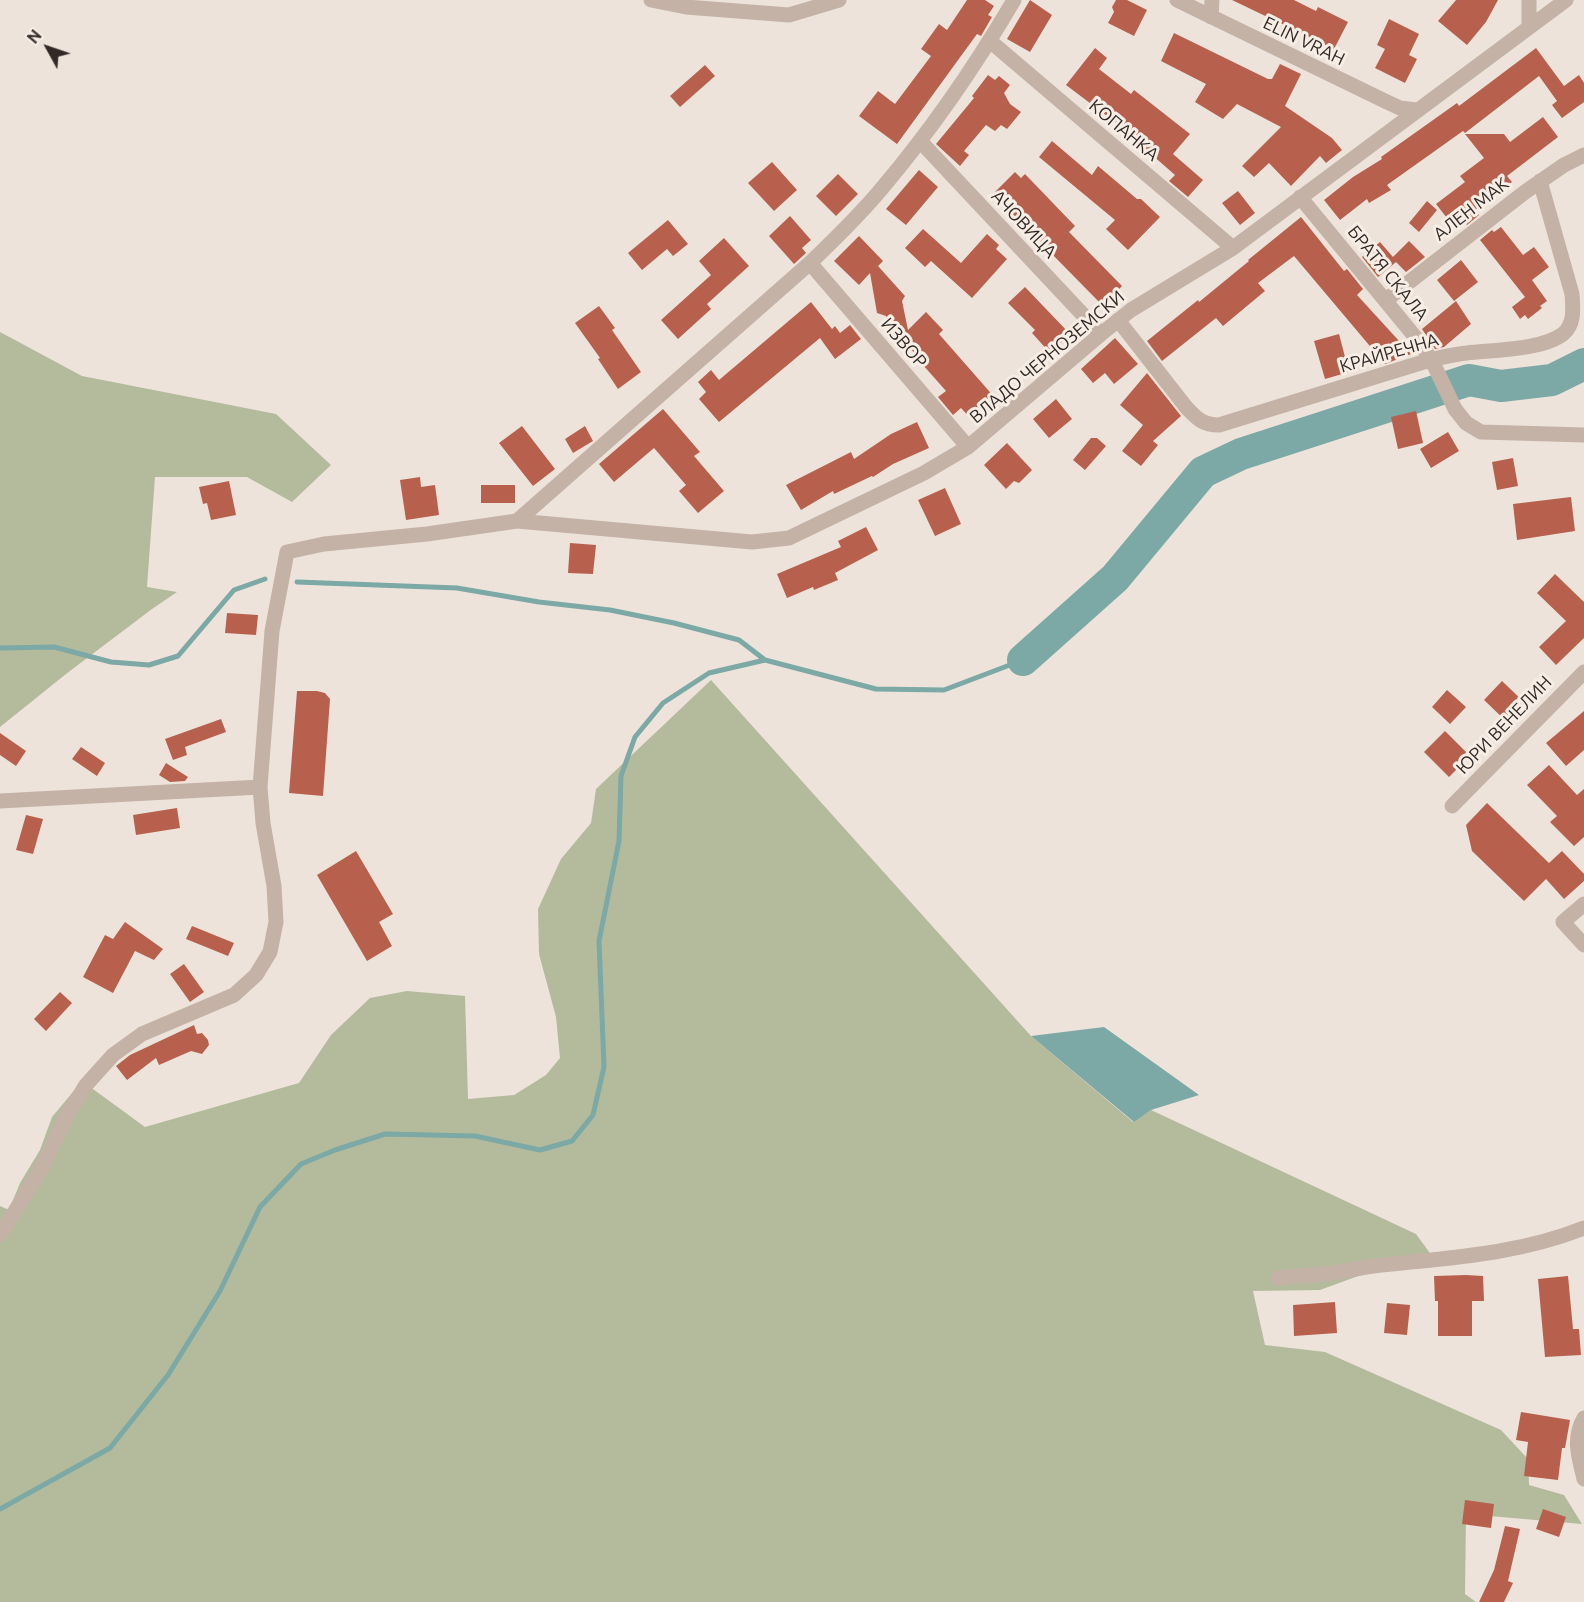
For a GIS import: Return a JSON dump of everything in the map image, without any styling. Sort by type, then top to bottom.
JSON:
[{"type":"street","points":[[651,0],[686,7],[789,15],[839,0]]},
{"type":"street","points":[[517,521],[810,263],[883,189],[990,42],[1014,0]]},
{"type":"street","name":"ELIN VRAH","points":[[1177,0],[1400,108],[1416,110]]},
{"type":"street","points":[[1211,17],[1212,0]]},
{"type":"street","points":[[1529,0],[1529,26]]},
{"type":"street","name":"ВЛАДО ЧЕРНОЗЕМСКИ","points":[[260,787],[272,631],[287,552],[324,544],[427,534],[517,521],[752,542],[789,538],[924,473],[968,447],[1131,310],[1233,248],[1566,0]]},
{"type":"street","name":"КОПАНКА","points":[[990,42],[1233,248]]},
{"type":"street","name":"АЧОВИЦА","points":[[920,141],[1101,334]]},
{"type":"street","name":"АЛЕН МАК","points":[[1386,300],[1539,181],[1584,155]]},
{"type":"street","name":"КРАЙРЕЧНА","points":[[1118,320],[1186,407],[1206,425],[1219,425],[1464,353],[1532,345],[1553,340],[1564,333],[1571,323],[1572,294],[1539,181]]},
{"type":"street","name":"БРАТЯ СКАЛА","points":[[1300,197],[1421,344],[1455,409],[1466,423],[1481,432],[1584,435]]},
{"type":"street","name":"ИЗВОР","points":[[810,263],[968,447]]},
{"type":"street","name":"ЮРИ ВЕНЕЛИН","points":[[1452,806],[1584,672]]},
{"type":"street","points":[[0,801],[260,787],[263,823],[274,886],[276,922],[270,952],[256,975],[234,995],[142,1034],[113,1055],[86,1085],[70,1111],[42,1168],[0,1235]]},
{"type":"street","points":[[1584,904],[1563,922],[1584,945]]},
{"type":"street","points":[[1278,1278],[1497,1252],[1556,1239],[1584,1228]]},
{"type":"street","points":[[1584,1418],[1576,1439],[1584,1479]]},
{"type":"green space","points":[[0,332],[82,376],[276,414],[331,465],[292,502],[247,477],[155,477],[147,587],[177,592],[66,674],[0,727]]},
{"type":"green space","points":[[711,680],[1031,1036],[1133,1122],[1151,1110],[1416,1234],[1438,1264],[1402,1260],[1320,1290],[1253,1291],[1265,1345],[1325,1352],[1501,1430],[1528,1459],[1529,1485],[1564,1495],[1582,1524],[1466,1514],[1465,1594],[1476,1602],[0,1602],[0,1206],[9,1210],[20,1183],[40,1150],[52,1117],[82,1081],[145,1127],[299,1083],[331,1035],[370,998],[407,991],[465,996],[468,1099],[514,1095],[546,1075],[560,1058],[556,1017],[539,954],[538,909],[561,859],[591,823],[596,789]]},
{"type":"water","points":[[1104,1027],[1199,1095],[1151,1110],[1134,1122],[1031,1036]]},
{"type":"building","points":[[967,0],[985,0],[994,6],[988,15],[992,17],[981,36],[977,34],[897,144],[859,116],[878,91],[895,104],[931,56],[921,49],[939,24],[947,30]]},
{"type":"building","points":[[1030,0],[1052,15],[1030,52],[1007,39]]},
{"type":"building","points":[[1116,0],[1127,0],[1147,10],[1134,36],[1108,23],[1114,12],[1112,7]]},
{"type":"building","points":[[1232,0],[1294,0],[1316,11],[1318,7],[1348,22],[1334,49]]},
{"type":"building","points":[[1456,0],[1498,0],[1486,22],[1467,45],[1438,21]]},
{"type":"building","points":[[1389,19],[1419,34],[1409,55],[1417,59],[1405,83],[1375,68],[1385,49],[1377,45]]},
{"type":"building","points":[[1174,33],[1268,79],[1272,79],[1280,64],[1301,74],[1285,106],[1332,138],[1342,150],[1326,163],[1320,156],[1291,186],[1269,163],[1254,177],[1242,166],[1281,127],[1237,104],[1223,119],[1195,102],[1206,84],[1161,61]]},
{"type":"building","points":[[1095,48],[1107,58],[1099,69],[1131,94],[1134,90],[1190,134],[1173,154],[1203,180],[1188,197],[1169,181],[1175,175],[1111,119],[1066,85]]},
{"type":"building","points":[[1536,48],[1564,86],[1579,75],[1584,83],[1584,102],[1562,118],[1552,105],[1557,101],[1539,76],[1465,133],[1463,131],[1387,185],[1391,190],[1369,203],[1367,199],[1340,220],[1324,200],[1457,103],[1459,106]]},
{"type":"building","points":[[705,65],[715,76],[680,107],[670,96]]},
{"type":"building","points":[[988,75],[995,80],[999,76],[1010,85],[1004,93],[1010,104],[1021,112],[1007,129],[1001,125],[995,131],[986,125],[964,151],[969,155],[960,166],[936,144],[974,98],[972,96]]},
{"type":"building","points":[[1543,117],[1558,137],[1507,176],[1512,182],[1475,210],[1479,215],[1467,225],[1463,220],[1454,227],[1436,204],[1465,182],[1460,176],[1484,158],[1465,134],[1504,134],[1510,142]]},
{"type":"building","points":[[1052,141],[1092,175],[1098,166],[1137,199],[1141,199],[1160,217],[1128,250],[1106,229],[1115,220],[1039,157]]},
{"type":"building","points":[[772,162],[797,190],[774,211],[748,183]]},
{"type":"building","points":[[919,170],[938,187],[906,225],[886,209]]},
{"type":"building","points":[[1015,172],[1021,178],[1025,174],[1075,226],[1069,232],[1122,286],[1103,306],[993,194]]},
{"type":"building","points":[[838,174],[858,194],[836,216],[816,196]]},
{"type":"building","points":[[1238,191],[1255,213],[1240,225],[1222,203]]},
{"type":"building","points":[[1427,201],[1437,210],[1419,232],[1409,223]]},
{"type":"building","points":[[790,216],[811,240],[802,248],[806,253],[794,264],[769,236]]},
{"type":"building","points":[[1301,217],[1344,271],[1347,269],[1363,289],[1357,295],[1411,354],[1385,364],[1294,256],[1258,283],[1265,291],[1223,326],[1216,318],[1162,361],[1147,341],[1198,300],[1199,302]]},
{"type":"building","points":[[668,220],[688,244],[673,256],[667,249],[642,270],[628,253]]},
{"type":"building","points":[[1501,227],[1523,255],[1534,247],[1549,267],[1532,280],[1547,301],[1528,319],[1525,315],[1520,319],[1512,307],[1525,297],[1480,240],[1492,230],[1494,232]]},
{"type":"building","points":[[923,229],[961,263],[987,234],[999,245],[996,249],[1007,259],[972,298],[931,261],[925,267],[905,248]]},
{"type":"building","points":[[859,236],[883,261],[878,266],[905,296],[902,301],[908,330],[926,312],[943,330],[939,334],[996,399],[972,420],[961,408],[953,415],[938,397],[946,391],[923,365],[925,364],[888,325],[886,316],[877,313],[870,273],[859,285],[834,261]]},
{"type":"building","points":[[724,238],[749,266],[707,304],[711,309],[678,339],[661,320],[711,275],[699,261]]},
{"type":"building","points":[[1409,241],[1425,257],[1406,272],[1396,262],[1378,277],[1362,257],[1380,242],[1393,257]]},
{"type":"building","points":[[1461,260],[1478,282],[1454,301],[1437,280]]},
{"type":"building","points":[[1025,287],[1070,334],[1050,353],[1032,333],[1035,330],[1008,303]]},
{"type":"building","points":[[1456,301],[1471,324],[1444,347],[1435,349],[1422,329]]},
{"type":"building","points":[[811,302],[832,329],[835,326],[840,333],[850,325],[861,339],[835,359],[820,338],[719,422],[699,399],[706,392],[698,382],[711,370],[719,380]]},
{"type":"building","points":[[599,306],[615,328],[612,330],[641,372],[618,389],[598,359],[600,358],[575,323]]},
{"type":"building","points":[[1339,334],[1349,372],[1325,379],[1314,341]]},
{"type":"building","points":[[1115,338],[1138,364],[1114,384],[1105,373],[1093,383],[1081,369]]},
{"type":"building","points":[[1147,373],[1181,416],[1153,441],[1158,445],[1141,466],[1122,451],[1143,425],[1120,405]]},
{"type":"building","points":[[1056,399],[1072,419],[1049,438],[1033,419]]},
{"type":"building","points":[[663,409],[700,452],[694,456],[724,491],[698,513],[679,491],[686,485],[654,448],[614,482],[599,464]]},
{"type":"building","points":[[1416,411],[1423,443],[1398,449],[1391,417]]},
{"type":"building","points":[[917,422],[929,448],[893,464],[873,477],[834,494],[833,491],[801,510],[786,485],[851,452],[854,459],[891,434]]},
{"type":"building","points":[[522,426],[555,469],[533,486],[499,443]]},
{"type":"building","points":[[585,426],[593,441],[573,453],[565,439]]},
{"type":"building","points":[[1448,432],[1459,451],[1431,468],[1420,449]]},
{"type":"building","points":[[1091,438],[1097,438],[1106,446],[1085,470],[1073,460]]},
{"type":"building","points":[[1007,443],[1032,470],[1019,483],[1014,481],[1006,489],[984,465]]},
{"type":"building","points":[[1513,458],[1518,486],[1497,490],[1492,462]]},
{"type":"building","points":[[420,477],[421,487],[435,485],[439,515],[406,520],[400,480]]},
{"type":"building","points":[[229,481],[236,515],[211,520],[207,503],[203,504],[199,487]]},
{"type":"building","points":[[481,485],[515,485],[515,503],[481,503]]},
{"type":"building","points":[[945,488],[961,524],[935,536],[918,500]]},
{"type":"building","points":[[1571,497],[1575,531],[1517,540],[1513,504]]},
{"type":"building","points":[[866,527],[878,550],[835,573],[838,580],[787,598],[777,574],[841,547],[838,541]]},
{"type":"building","points":[[570,543],[596,545],[593,574],[568,573]]},
{"type":"building","points":[[1555,574],[1584,602],[1584,638],[1556,665],[1539,647],[1566,621],[1537,593]]},
{"type":"building","points":[[227,613],[258,615],[256,635],[225,633]]},
{"type":"building","points":[[1502,681],[1525,703],[1507,722],[1484,700]]},
{"type":"building","points":[[1447,690],[1466,707],[1450,724],[1432,707]]},
{"type":"building","points":[[297,691],[317,691],[325,693],[330,699],[323,796],[289,793]]},
{"type":"building","points":[[1584,711],[1584,750],[1566,766],[1546,743]]},
{"type":"building","points":[[221,719],[226,732],[185,747],[187,755],[173,760],[165,739]]},
{"type":"building","points":[[1445,731],[1470,756],[1449,777],[1424,752]]},
{"type":"building","points":[[0,733],[26,751],[16,766],[0,755]]},
{"type":"building","points":[[81,747],[105,763],[97,776],[72,759]]},
{"type":"building","points":[[166,763],[188,777],[185,781],[170,782],[159,775]]},
{"type":"building","points":[[1549,765],[1577,795],[1584,789],[1584,837],[1574,846],[1550,822],[1557,816],[1527,785]]},
{"type":"building","points":[[1487,803],[1549,863],[1562,851],[1584,874],[1584,881],[1564,899],[1546,879],[1524,901],[1472,851],[1466,825]]},
{"type":"building","points":[[177,808],[180,828],[136,835],[133,815]]},
{"type":"building","points":[[26,815],[43,819],[33,854],[16,850]]},
{"type":"building","points":[[356,851],[393,914],[379,922],[392,946],[367,961],[317,875]]},
{"type":"building","points":[[125,922],[163,949],[154,960],[135,951],[113,993],[83,977],[105,935],[113,939]]},
{"type":"building","points":[[192,926],[234,943],[228,956],[186,939]]},
{"type":"building","points":[[184,964],[204,992],[190,1002],[170,974]]},
{"type":"building","points":[[60,992],[72,1003],[46,1031],[34,1019]]},
{"type":"building","points":[[194,1025],[197,1034],[202,1033],[208,1040],[209,1045],[202,1054],[191,1051],[159,1065],[156,1058],[127,1080],[116,1066],[130,1055]]},
{"type":"building","points":[[1434,1276],[1483,1276],[1484,1301],[1472,1301],[1472,1336],[1438,1336],[1438,1301],[1435,1301]]},
{"type":"building","points":[[1568,1276],[1573,1329],[1579,1329],[1581,1355],[1545,1357],[1538,1279]]},
{"type":"building","points":[[1335,1302],[1337,1333],[1294,1336],[1293,1305]]},
{"type":"building","points":[[1387,1303],[1410,1305],[1407,1335],[1384,1333]]},
{"type":"building","points":[[1521,1412],[1570,1420],[1565,1448],[1562,1448],[1558,1480],[1524,1476],[1528,1442],[1516,1440]]},
{"type":"building","points":[[1465,1500],[1494,1504],[1491,1528],[1462,1524]]},
{"type":"building","points":[[1543,1509],[1566,1517],[1559,1537],[1536,1529]]},
{"type":"building","points":[[1505,1526],[1520,1529],[1508,1581],[1513,1583],[1504,1602],[1479,1602],[1494,1570]]},
{"type":"waterway","points":[[1023,660],[1115,578],[1203,472],[1241,454],[1469,380],[1501,386],[1552,380],[1584,364]]},
{"type":"waterway","points":[[0,648],[54,647],[111,662],[149,665],[178,656],[234,590],[265,579]]},
{"type":"waterway","points":[[297,582],[457,588],[539,602],[610,610],[674,623],[739,640],[765,660]]},
{"type":"waterway","points":[[0,1509],[110,1448],[168,1375],[220,1291],[260,1207],[301,1164],[385,1134],[475,1136],[540,1150],[572,1141],[593,1115],[604,1067],[599,941],[619,841],[621,776],[635,737],[663,703],[709,673],[765,660],[876,689],[944,690],[1023,660]]}]
